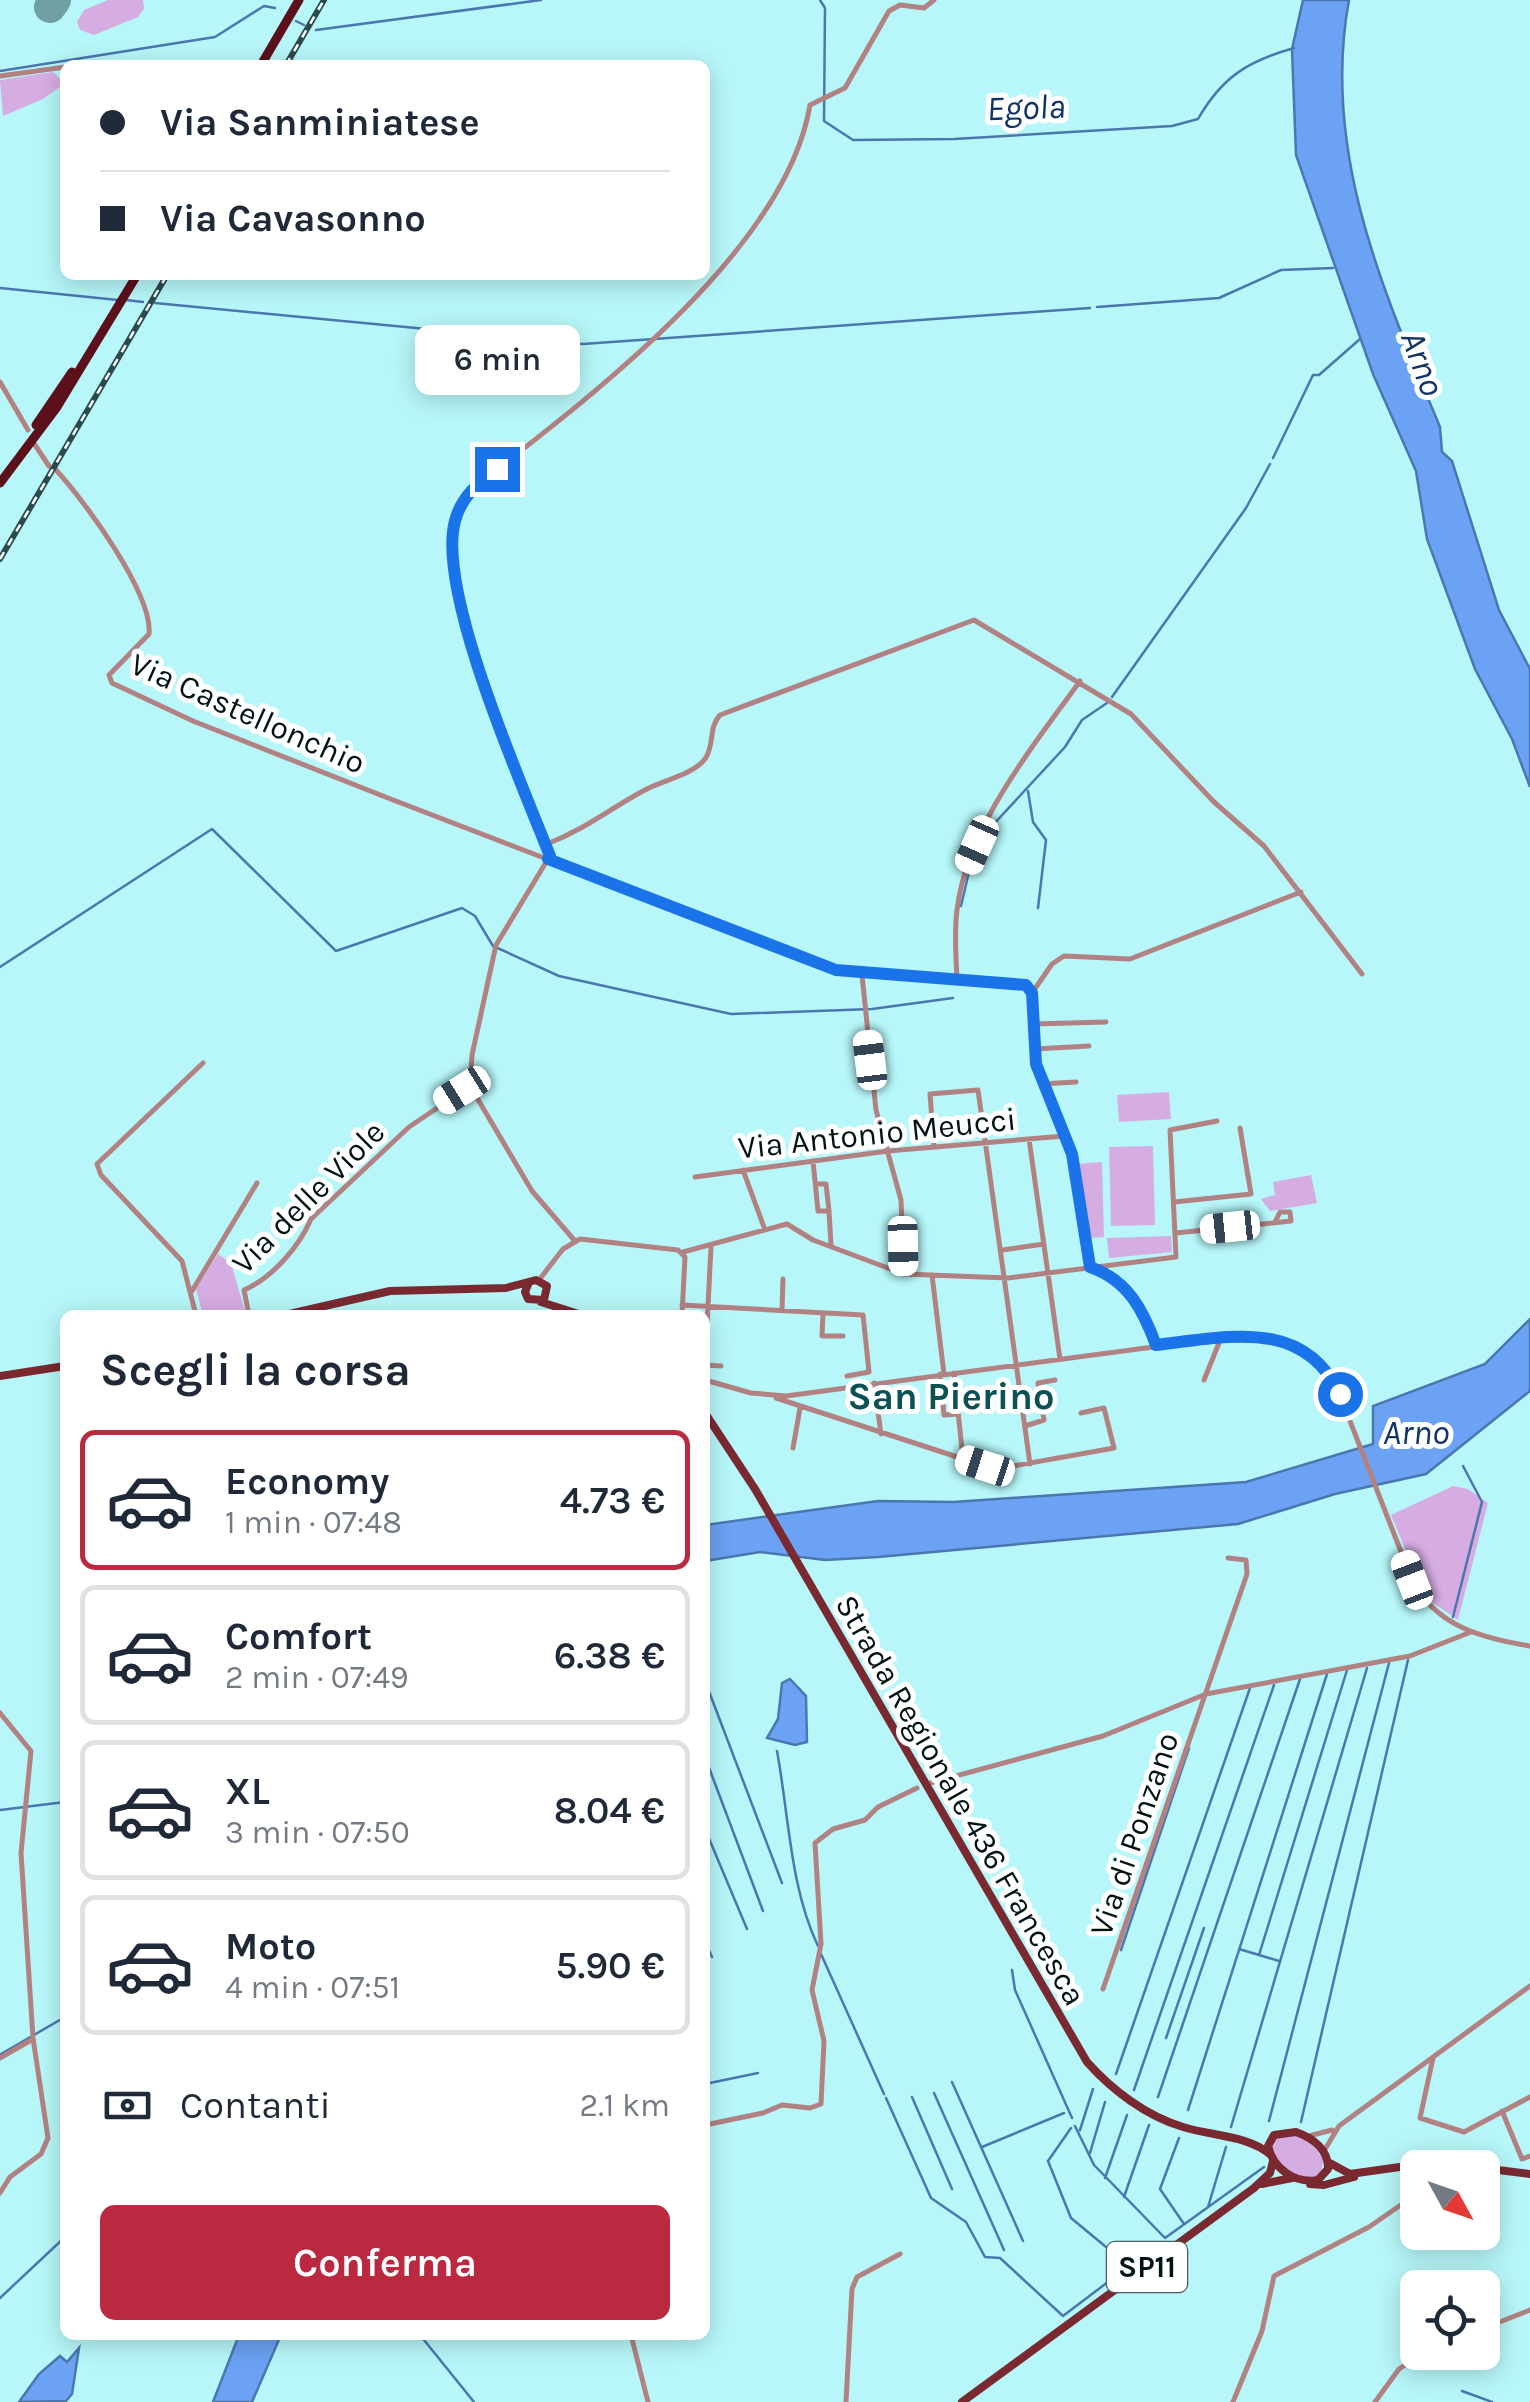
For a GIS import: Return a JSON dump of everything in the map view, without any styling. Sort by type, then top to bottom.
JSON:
[{"type":"highway","points":[[261,60],[296,0]]},
{"type":"highway","points":[[0,483],[57,407],[131,280]]},
{"type":"highway","points":[[0,474],[98,335]]},
{"type":"main road","points":[[526,1297],[534,1281]]},
{"type":"main road","points":[[307,1310],[390,1291],[506,1288],[534,1281],[548,1288],[563,1306]]},
{"type":"main road","points":[[506,1288],[571,1310]]},
{"type":"main road","points":[[540,1302],[548,1288]]},
{"type":"main road","points":[[0,1376],[60,1367]]},
{"type":"main road","name":"Strada Regionale 436 Francesca","points":[[710,1420],[728,1444],[1087,2062],[1120,2094],[1158,2118],[1238,2139]]},
{"type":"main road","name":"SP11","points":[[962,2402],[1254,2188],[1270,2173],[1272,2158],[1268,2146],[1278,2133]]},
{"type":"main road","points":[[1238,2139],[1301,2134]]},
{"type":"main road","name":"SP11","points":[[1301,2134],[1345,2174],[1400,2166]]},
{"type":"main road","points":[[1238,2139],[1272,2158],[1298,2179]]},
{"type":"main road","name":"SP11","points":[[1254,2188],[1276,2178],[1318,2180],[1326,2174],[1326,2157]]},
{"type":"main road","name":"SP11","points":[[1500,2170],[1530,2174]]},
{"type":"main road","name":"SP11","points":[[1298,2179],[1320,2186],[1372,2171]]},
{"type":"street","points":[[710,277],[748,234],[808,131],[810,105],[852,80],[870,38],[889,11],[900,6],[924,8],[934,0]]},
{"type":"street","points":[[0,76],[60,68]]},
{"type":"street","points":[[707,280],[652,345],[478,484],[462,502],[453,525],[452,554],[463,615],[548,859],[496,947],[472,1054],[470,1086],[532,1192],[575,1241],[683,1252],[787,1224],[813,1240],[904,1274],[1008,1278],[1048,1274],[1176,1258],[1170,1130],[1217,1121]]},
{"type":"street","points":[[0,382],[28,430]]},
{"type":"street","name":"Via Castellonchio","points":[[35,445],[101,530],[149,616],[148,634],[110,674],[112,683],[193,721],[548,859]]},
{"type":"street","points":[[546,845],[591,826],[640,793],[698,765],[709,752],[712,728],[720,715],[960,624],[980,622],[1131,714],[1214,802],[1251,832],[1362,974]]},
{"type":"street","points":[[956,980],[956,913],[968,865],[1025,760],[1080,681]]},
{"type":"street","points":[[548,859],[803,958],[862,975],[1021,984],[1032,993]]},
{"type":"street","points":[[1090,1267],[1073,1162],[1041,1084],[1032,993],[1052,964],[1064,956],[1130,958],[1301,892]]},
{"type":"street","points":[[862,975],[876,1110],[901,1200],[904,1274]]},
{"type":"street","points":[[1033,1024],[1106,1022]]},
{"type":"street","points":[[1035,1049],[1089,1046]]},
{"type":"street","points":[[195,1310],[182,1261],[101,1175],[97,1164],[203,1063]]},
{"type":"street","points":[[1041,1084],[1076,1082]]},
{"type":"street","name":"Via delle Viole","points":[[249,1310],[244,1290],[268,1278],[304,1236],[311,1218],[409,1127],[470,1086]]},
{"type":"street","points":[[934,1147],[930,1094],[978,1090],[1008,1278],[1030,1464]]},
{"type":"street","points":[[1174,1202],[1251,1194],[1240,1128]]},
{"type":"street","name":"Via Antonio Meucci","points":[[695,1177],[888,1151],[1064,1136]]},
{"type":"street","points":[[1029,1139],[1060,1358]]},
{"type":"street","points":[[813,1161],[816,1184],[826,1184],[831,1245]]},
{"type":"street","points":[[743,1170],[764,1230]]},
{"type":"street","points":[[192,1291],[256,1183]]},
{"type":"street","points":[[1176,1233],[1274,1222]]},
{"type":"street","points":[[534,1281],[575,1241]]},
{"type":"street","points":[[1003,1250],[1044,1244]]},
{"type":"street","points":[[708,1310],[711,1247]]},
{"type":"street","points":[[682,1310],[683,1252]]},
{"type":"street","points":[[1117,1263],[1118,1280]]},
{"type":"street","points":[[548,1288],[552,1264]]},
{"type":"street","points":[[1090,1267],[1118,1280],[1143,1312],[1156,1345]]},
{"type":"street","points":[[932,1275],[944,1414],[958,1414]]},
{"type":"street","points":[[782,1310],[783,1279]]},
{"type":"street","points":[[682,1305],[823,1313],[863,1311],[869,1372],[848,1376]]},
{"type":"street","points":[[823,1313],[822,1336],[843,1336]]},
{"type":"street","points":[[1204,1380],[1221,1338]]},
{"type":"street","points":[[774,1396],[1221,1338],[1290,1344],[1326,1368],[1340,1394],[1421,1598],[1444,1620],[1471,1632],[1530,1646]]},
{"type":"street","points":[[710,1365],[720,1366]]},
{"type":"street","points":[[954,1373],[963,1459]]},
{"type":"street","points":[[1024,1426],[1044,1420],[1038,1383],[1055,1380]]},
{"type":"street","points":[[710,1381],[774,1396],[881,1434],[1002,1468],[1114,1448],[1104,1408],[1080,1413]]},
{"type":"street","points":[[874,1383],[881,1434]]},
{"type":"street","points":[[792,1448],[800,1408]]},
{"type":"street","name":"Via di Ponzano","points":[[1102,1989],[1247,1574],[1246,1560],[1228,1558]]},
{"type":"street","name":"Via di Ponzano","points":[[930,1783],[1103,1736],[1206,1694],[1410,1656],[1471,1632]]},
{"type":"street","points":[[0,1712],[31,1751],[22,1809],[33,2037],[48,2138],[41,2154],[10,2177],[0,2193]]},
{"type":"street","points":[[710,2124],[763,2114],[782,2104],[810,2108],[821,2104],[824,2041],[812,1990],[820,1951],[815,1844],[820,1836],[865,1820],[878,1807],[917,1788]]},
{"type":"street","points":[[1326,2157],[1326,2141],[1339,2126],[1530,1986]]},
{"type":"street","points":[[0,2058],[33,2037]]},
{"type":"street","points":[[1432,2058],[1420,2118],[1464,2132],[1530,2096]]},
{"type":"street","points":[[1502,2111],[1522,2159],[1530,2156]]},
{"type":"street","points":[[1301,2134],[1314,2136],[1339,2126]]},
{"type":"street","points":[[1233,2402],[1262,2331],[1274,2276],[1400,2205]]},
{"type":"street","points":[[846,2402],[852,2290],[857,2277],[900,2254]]},
{"type":"street","points":[[1500,2322],[1530,2310]]},
{"type":"street","points":[[633,2340],[648,2402]]},
{"type":"street","points":[[1375,2402],[1400,2369]]},
{"type":"shaded area","points":[[108,0],[143,0],[144,9],[138,17],[94,35],[80,30],[77,22],[84,10]]},
{"type":"shaded area","points":[[53,72],[60,78],[60,87],[43,99],[3,116],[0,80]]},
{"type":"shaded area","points":[[1169,1092],[1171,1119],[1119,1122],[1117,1095]]},
{"type":"shaded area","points":[[1153,1146],[1155,1225],[1111,1226],[1109,1147]]},
{"type":"shaded area","points":[[1102,1162],[1104,1237],[1088,1238],[1077,1164]]},
{"type":"shaded area","points":[[1311,1175],[1317,1203],[1270,1211],[1261,1199],[1275,1195],[1273,1182]]},
{"type":"shaded area","points":[[1171,1236],[1172,1252],[1109,1258],[1107,1238]]},
{"type":"shaded area","points":[[218,1254],[231,1263],[245,1310],[202,1310],[196,1289]]},
{"type":"shaded area","points":[[1453,1486],[1468,1489],[1488,1503],[1458,1620],[1426,1598],[1391,1515]]},
{"type":"shaded area","points":[[1295,2135],[1309,2141],[1324,2159],[1320,2175],[1297,2175],[1274,2154],[1271,2146],[1276,2138]]},
{"type":"water","name":"Arno","points":[[1303,0],[1349,0],[1343,111],[1350,165],[1379,272],[1440,427],[1442,452],[1452,461],[1499,610],[1530,669],[1530,787],[1512,739],[1475,669],[1427,539],[1416,471],[1373,374],[1296,155],[1292,49]]},
{"type":"water","name":"Arno","points":[[1530,1319],[1530,1391],[1426,1474],[1335,1494],[1238,1524],[878,1557],[825,1560],[760,1552],[710,1560],[710,1524],[878,1501],[954,1502],[1246,1482],[1373,1444],[1373,1406],[1485,1364]]},
{"type":"water","points":[[790,1679],[806,1696],[807,1742],[795,1745],[767,1738],[778,1719],[782,1683]]},
{"type":"water","points":[[237,2340],[279,2340],[252,2402],[213,2402]]},
{"type":"water","points":[[79,2348],[72,2394],[66,2401],[19,2402],[39,2374],[60,2356],[67,2362]]},
{"type":"waterway","points":[[316,30],[541,0]]},
{"type":"waterway","name":"Egola","points":[[820,0],[825,8],[824,121],[853,140],[954,139],[1172,126],[1198,119],[1217,92],[1250,65],[1294,48]]},
{"type":"waterway","points":[[70,60],[215,37],[264,6],[275,8]]},
{"type":"waterway","points":[[296,21],[304,25]]},
{"type":"waterway","points":[[0,71],[60,62]]},
{"type":"waterway","points":[[1097,307],[1219,298],[1281,270],[1333,268]]},
{"type":"waterway","points":[[0,288],[118,300]]},
{"type":"waterway","points":[[126,300],[143,302]]},
{"type":"waterway","points":[[155,303],[583,344],[1090,308]]},
{"type":"waterway","points":[[1273,458],[1313,375],[1319,375],[1360,339]]},
{"type":"waterway","points":[[1112,697],[1246,508],[1270,464]]},
{"type":"waterway","points":[[961,906],[968,876],[992,826],[1065,747],[1082,720],[1107,703]]},
{"type":"waterway","points":[[1028,791],[1033,822],[1046,840],[1038,908]]},
{"type":"waterway","points":[[0,967],[212,829],[336,951],[462,908],[475,916],[493,946],[559,976],[731,1014],[872,1009],[953,998]]},
{"type":"waterway","points":[[1453,1617],[1482,1502],[1463,1466]]},
{"type":"waterway","points":[[1301,2122],[1408,1660]]},
{"type":"waterway","points":[[1269,2121],[1389,1663]]},
{"type":"waterway","points":[[1231,2127],[1367,1668]]},
{"type":"waterway","points":[[1259,1955],[1347,1670]]},
{"type":"waterway","points":[[1188,2110],[1327,1674]]},
{"type":"waterway","points":[[1158,2097],[1300,1679]]},
{"type":"waterway","points":[[1134,2090],[1274,1685]]},
{"type":"waterway","points":[[1116,2074],[1250,1688]]},
{"type":"waterway","points":[[710,1694],[782,1883]]},
{"type":"waterway","points":[[1121,1950],[1189,1748]]},
{"type":"waterway","points":[[777,1751],[801,1900],[818,1946]]},
{"type":"waterway","points":[[710,1770],[763,1911]]},
{"type":"waterway","points":[[0,1810],[60,1803]]},
{"type":"waterway","points":[[710,1841],[747,1929]]},
{"type":"waterway","points":[[1166,2038],[1204,1928]]},
{"type":"waterway","points":[[1239,1949],[1279,1961]]},
{"type":"waterway","points":[[710,1952],[712,1957]]},
{"type":"waterway","points":[[821,1954],[884,2094]]},
{"type":"waterway","points":[[1012,1970],[1015,1990],[1072,2118]]},
{"type":"waterway","points":[[1,2054],[60,2020]]},
{"type":"waterway","points":[[710,2083],[758,2073]]},
{"type":"waterway","points":[[952,2082],[1023,2241]]},
{"type":"waterway","points":[[1080,2130],[1093,2089]]},
{"type":"waterway","points":[[934,2093],[1004,2250]]},
{"type":"waterway","points":[[912,2097],[952,2189]]},
{"type":"waterway","points":[[886,2098],[931,2198],[966,2222],[985,2257],[1000,2258],[1063,2316],[1129,2266],[1071,2218],[1048,2161],[1071,2128]]},
{"type":"waterway","points":[[1090,2153],[1105,2102]]},
{"type":"waterway","points":[[982,2147],[1064,2113]]},
{"type":"waterway","points":[[1105,2178],[1127,2115]]},
{"type":"waterway","points":[[1124,2197],[1149,2125]]},
{"type":"waterway","points":[[1075,2126],[1094,2165],[1165,2238],[1264,2167]]},
{"type":"waterway","points":[[1179,2138],[1160,2189],[1184,2224]]},
{"type":"waterway","points":[[1208,2207],[1226,2147]]},
{"type":"waterway","points":[[0,2298],[60,2242]]},
{"type":"waterway","points":[[424,2340],[474,2402]]},
{"type":"waterway","points":[[1462,2391],[1492,2402]]},
{"type":"runway","points":[[50,7],[55,0]]},
{"type":"railway","points":[[289,60],[324,0]]},
{"type":"railway","points":[[0,559],[164,280]]},
{"type":"district","name":"San Pierino","points":[[951,1396]]},
{"type":"route","points":[[497,469],[469,492],[457,513],[453,525],[454,576],[469,634],[548,859],[836,970],[1026,985],[1032,993],[1036,1064],[1072,1154],[1090,1267],[1118,1280],[1143,1312],[1156,1345],[1233,1337],[1277,1340],[1315,1357],[1329,1372],[1340,1394]]}]
